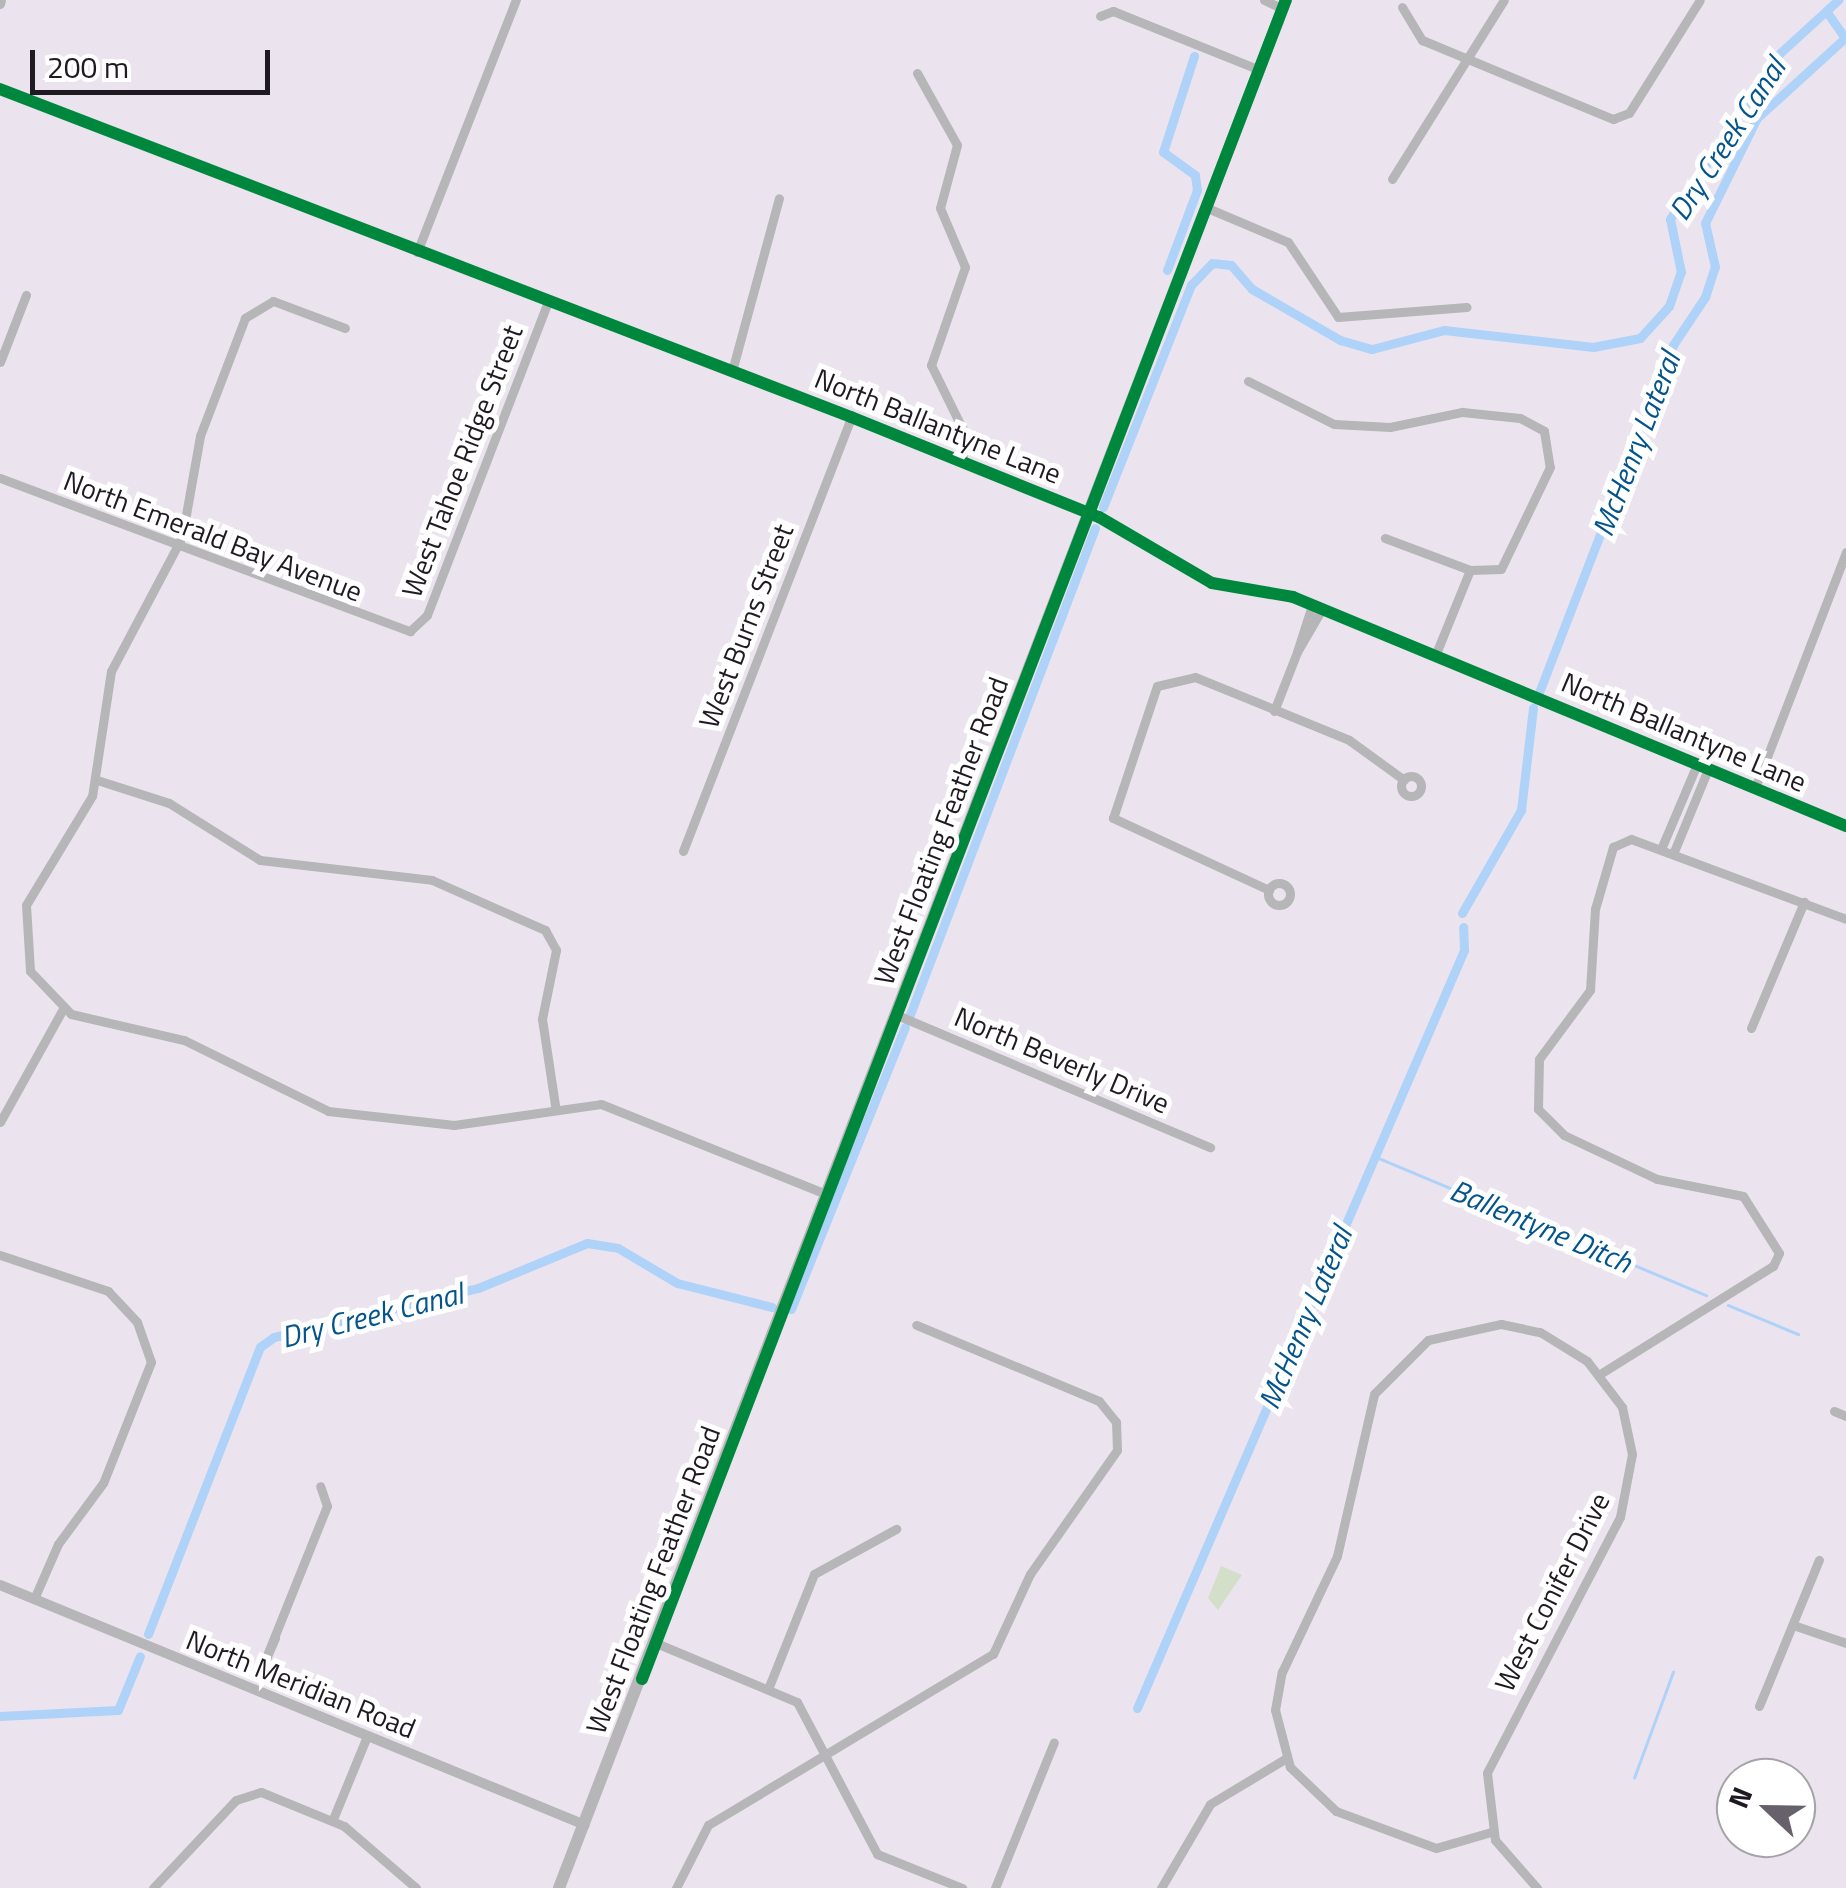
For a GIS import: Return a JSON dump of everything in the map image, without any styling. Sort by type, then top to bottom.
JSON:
[{"type":"main road","name":"West Floating Feather Road","points":[[560,1888],[1284,4]]},
{"type":"street","points":[[417,252],[516,0]]},
{"type":"street","points":[[1264,0],[1284,4]]},
{"type":"street","points":[[1392,180],[1472,61],[1504,0]]},
{"type":"street","points":[[1402,6],[1422,40],[1619,119],[1700,0]]},
{"type":"street","points":[[1100,16],[1113,11],[1260,70]]},
{"type":"street","points":[[917,73],[956,135],[940,208],[965,267],[931,365],[963,430],[963,462]]},
{"type":"street","name":"North Ballantyne Lane","points":[[0,89],[963,462],[1089,513],[1185,572],[1318,607],[1846,826]]},
{"type":"street","points":[[732,371],[780,198]]},
{"type":"street","points":[[1205,207],[1288,242],[1338,316],[1467,307]]},
{"type":"street","points":[[0,362],[26,295]]},
{"type":"street","points":[[346,328],[273,300],[252,307],[200,436],[178,547],[118,650],[97,780],[22,920],[30,972],[63,1009],[184,1040],[278,1092],[359,1119],[454,1125],[555,1105],[624,1110],[828,1195]]},
{"type":"street","name":"West Tahoe Ridge Street","points":[[410,630],[427,615],[548,302]]},
{"type":"street","points":[[1248,381],[1293,410],[1344,426],[1390,428],[1462,412],[1520,418],[1544,431],[1550,466],[1518,550],[1501,569],[1470,570],[1385,538]]},
{"type":"street","name":"West Burns Street","points":[[684,851],[851,418]]},
{"type":"street","name":"North Emerald Bay Avenue","points":[[0,478],[410,630]]},
{"type":"street","points":[[1755,788],[1846,552]]},
{"type":"street","points":[[1435,656],[1470,570]]},
{"type":"street","points":[[1274,710],[1318,607]]},
{"type":"street","points":[[1269,890],[1113,818],[1149,697],[1171,678],[1195,677],[1349,740],[1404,780]]},
{"type":"street","points":[[1661,849],[1702,766]]},
{"type":"street","points":[[1673,854],[1702,766]]},
{"type":"street","points":[[97,780],[168,803],[260,860],[432,880],[545,930],[556,950],[542,1020],[555,1105]]},
{"type":"street","points":[[1537,1888],[1491,1832],[1454,1847],[1418,1844],[1328,1806],[1286,1759],[1275,1720],[1279,1681],[1337,1556],[1361,1430],[1384,1378],[1420,1345],[1473,1324],[1540,1332],[1600,1374],[1777,1261],[1777,1245],[1743,1196],[1657,1180],[1564,1135],[1538,1109],[1539,1059],[1590,990],[1596,900],[1618,840],[1661,849],[1846,919]]},
{"type":"street","points":[[1752,1028],[1804,902]]},
{"type":"street","points":[[0,1122],[63,1009]]},
{"type":"street","name":"North Beverly Drive","points":[[897,1015],[1210,1147]]},
{"type":"street","points":[[0,1255],[99,1286],[146,1340],[149,1373],[103,1483],[58,1544],[34,1599]]},
{"type":"street","points":[[676,1888],[708,1825],[992,1654],[1030,1574],[1110,1466],[1116,1422],[1091,1397],[916,1325]]},
{"type":"street","name":"West Conifer Drive","points":[[1491,1832],[1492,1755],[1626,1501],[1630,1435],[1600,1374]]},
{"type":"street","points":[[1834,1411],[1846,1416]]},
{"type":"street","points":[[254,1690],[327,1506],[320,1486]]},
{"type":"street","points":[[768,1689],[814,1574],[896,1529]]},
{"type":"street","points":[[1759,1706],[1819,1560]]},
{"type":"street","name":"North Meridian Road","points":[[0,1585],[585,1825]]},
{"type":"street","points":[[1793,1625],[1846,1643]]},
{"type":"street","points":[[656,1644],[768,1689],[804,1708],[877,1854],[962,1888]]},
{"type":"street","points":[[332,1819],[367,1736]]},
{"type":"street","points":[[994,1888],[1054,1742]]},
{"type":"street","points":[[1161,1888],[1210,1804],[1286,1759]]},
{"type":"street","points":[[153,1888],[236,1800],[261,1792],[332,1819],[416,1888]]},
{"type":"green space","points":[[1221,1566],[1242,1575],[1218,1610],[1208,1598]]},
{"type":"waterway","name":"Dry Creek Canal","points":[[1103,507],[1191,285],[1212,263],[1231,265],[1252,289],[1340,340],[1372,349],[1444,330],[1593,347],[1640,338],[1669,306],[1681,272],[1670,219],[1780,53],[1838,0]]},
{"type":"waterway","name":"McHenry Lateral","points":[[1538,695],[1673,345],[1705,297],[1715,267],[1705,223],[1757,118],[1845,38],[1826,11]]},
{"type":"waterway","points":[[1167,270],[1197,190],[1195,175],[1163,152],[1194,56]]},
{"type":"waterway","name":"Dry Creek Canal","points":[[909,1017],[1095,528]]},
{"type":"waterway","name":"McHenry Lateral","points":[[1462,913],[1521,810],[1533,708]]},
{"type":"waterway","name":"McHenry Lateral","points":[[1137,1708],[1464,950],[1463,927]]},
{"type":"waterway","name":"Dry Creek Canal","points":[[791,1309],[905,1027]]},
{"type":"waterway","name":"Ballentyne Ditch","points":[[1376,1157],[1706,1295]]},
{"type":"waterway","name":"Dry Creek Canal","points":[[148,1634],[260,1347],[274,1337],[478,1288],[587,1243],[618,1248],[677,1283],[772,1307]]},
{"type":"waterway","name":"Ballentyne Ditch","points":[[1728,1305],[1798,1334]]},
{"type":"waterway","name":"Dry Creek Canal","points":[[0,1716],[118,1710],[140,1656]]},
{"type":"waterway","name":"Ballentyne Ditch","points":[[1634,1778],[1673,1672]]},
{"type":"cycle path","points":[[642,1679],[1286,0]]},
{"type":"cycle path","points":[[0,89],[851,417],[1099,517],[1212,583],[1293,597],[1846,826]]}]
